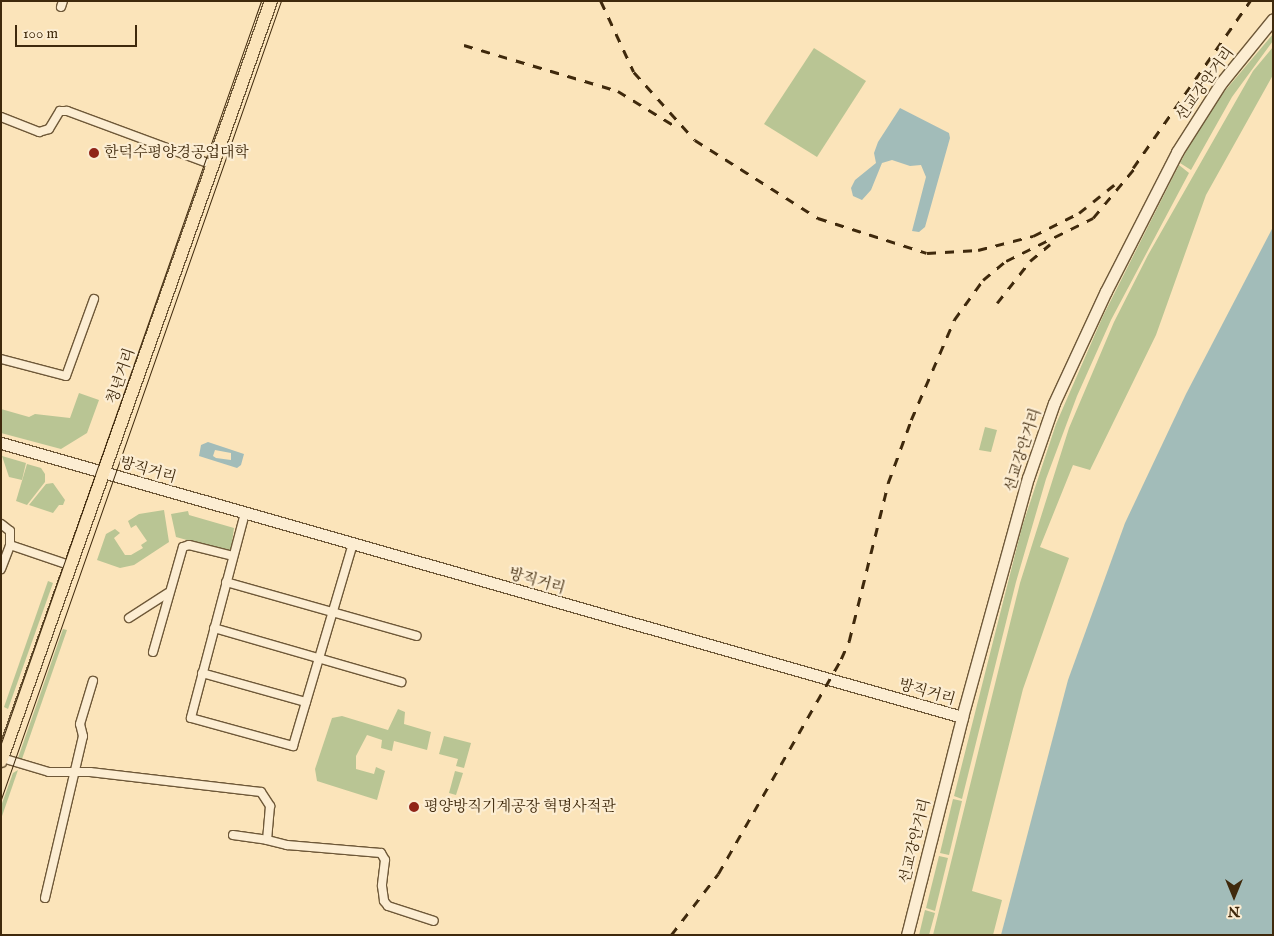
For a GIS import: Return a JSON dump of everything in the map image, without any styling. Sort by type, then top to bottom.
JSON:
[{"type":"main road","name":"청년거리","points":[[2,759],[271,1]]},
{"type":"street","name":"선교강안거리","points":[[906,935],[962,717],[1028,478],[1054,403],[1106,291],[1177,152],[1221,84],[1273,19]]},
{"type":"street","points":[[1,117],[39,132],[49,128],[60,111],[67,111],[213,165]]},
{"type":"street","points":[[1,359],[66,376],[94,299]]},
{"type":"street","name":"방직거리","points":[[1,443],[962,717]]},
{"type":"street","points":[[245,513],[190,718],[293,746],[353,544]]},
{"type":"street","points":[[1,524],[10,531],[10,545],[1,569]]},
{"type":"street","points":[[10,545],[72,566]]},
{"type":"street","points":[[153,652],[168,593],[183,547],[189,545],[233,556]]},
{"type":"street","points":[[226,582],[417,636]]},
{"type":"street","points":[[129,618],[168,593]]},
{"type":"street","points":[[214,628],[318,660],[401,682]]},
{"type":"street","points":[[202,673],[306,702]]},
{"type":"street","points":[[45,898],[83,736],[80,724],[93,681]]},
{"type":"street","points":[[2,759],[49,772],[90,772],[261,792],[270,806],[267,840]]},
{"type":"street","points":[[234,835],[287,845],[380,853],[385,860],[382,886],[384,901],[388,906],[434,921]]},
{"type":"green space","points":[[1273,34],[1273,41],[1232,97],[1191,170],[1180,163],[1207,112]]},
{"type":"green space","points":[[1273,47],[1273,75],[1206,195],[1156,335],[1090,470],[1073,465],[1040,547],[1069,558],[1023,689],[972,891],[1002,900],[993,935],[933,935],[1020,583],[1069,428],[1114,322],[1148,255],[1253,71]]},
{"type":"green space","points":[[814,48],[866,81],[817,157],[764,124]]},
{"type":"green space","points":[[1179,165],[1189,173],[1111,320],[1077,396],[1046,479],[1016,582],[962,799],[954,796],[1022,527],[1056,424],[1103,316]]},
{"type":"green space","points":[[79,393],[99,400],[87,433],[61,449],[1,433],[1,409],[29,417],[35,414],[70,418]]},
{"type":"green space","points":[[985,427],[997,430],[991,452],[979,450]]},
{"type":"green space","points":[[2,456],[26,463],[22,480],[9,477]]},
{"type":"green space","points":[[27,464],[41,468],[45,474],[45,482],[27,505],[16,501]]},
{"type":"green space","points":[[53,483],[65,500],[63,505],[59,505],[53,513],[29,505],[46,484]]},
{"type":"green space","points":[[164,510],[169,542],[134,565],[120,568],[97,560],[106,534],[115,529],[120,533],[114,538],[125,555],[131,555],[143,548],[141,545],[147,541],[136,525],[131,528],[128,521],[139,514]]},
{"type":"green space","points":[[188,511],[189,515],[234,528],[231,550],[227,551],[176,537],[171,514]]},
{"type":"green space","points":[[48,581],[53,583],[8,709],[4,707]]},
{"type":"green space","points":[[63,629],[67,630],[22,759],[18,758]]},
{"type":"green space","points":[[398,709],[405,712],[404,724],[431,732],[427,750],[394,741],[392,751],[381,748],[382,740],[367,735],[356,756],[356,769],[374,774],[376,767],[385,771],[377,800],[317,781],[315,769],[332,718],[342,716],[388,730]]},
{"type":"green space","points":[[444,736],[471,743],[464,768],[456,766],[458,759],[439,754]]},
{"type":"green space","points":[[18,770],[1,819],[1,806],[13,773]]},
{"type":"green space","points":[[455,771],[463,773],[456,795],[449,793]]},
{"type":"green space","points":[[953,799],[962,801],[949,855],[940,853]]},
{"type":"green space","points":[[939,856],[948,858],[935,911],[926,908]]},
{"type":"green space","points":[[925,910],[935,913],[929,935],[919,935]]},
{"type":"water","points":[[900,108],[949,133],[950,138],[925,227],[919,232],[912,231],[926,177],[921,165],[910,166],[892,160],[882,163],[871,190],[862,200],[853,196],[851,188],[855,180],[876,163],[874,153],[878,142]]},
{"type":"water","points":[[1273,227],[1273,935],[1001,935],[1068,680],[1125,523],[1186,394]]},
{"type":"water","points":[[208,442],[244,454],[241,465],[237,468],[199,456],[201,445]],"holes":[[[215,450],[231,453],[231,460],[213,456]]]},
{"type":"tram line","points":[[1,743],[261,1]]},
{"type":"tram line","points":[[1,799],[281,1]]},
{"type":"railway","points":[[601,1],[634,72],[695,140],[818,218],[927,253],[978,250],[1033,236],[1079,213],[1120,180]]},
{"type":"railway","points":[[1133,168],[1250,1]]},
{"type":"railway","points":[[464,45],[618,91],[675,126]]},
{"type":"railway","points":[[671,935],[718,874],[841,659],[849,641],[888,483],[911,420],[954,320],[983,280],[1006,261],[1093,218],[1138,164]]},
{"type":"railway","points":[[997,303],[1030,261],[1050,244]]},
{"type":"place","name":"한덕수평양경공업대학","points":[[94,153]]},
{"type":"place","name":"평양방직기계공장 혁명사적관","points":[[414,807]]}]
